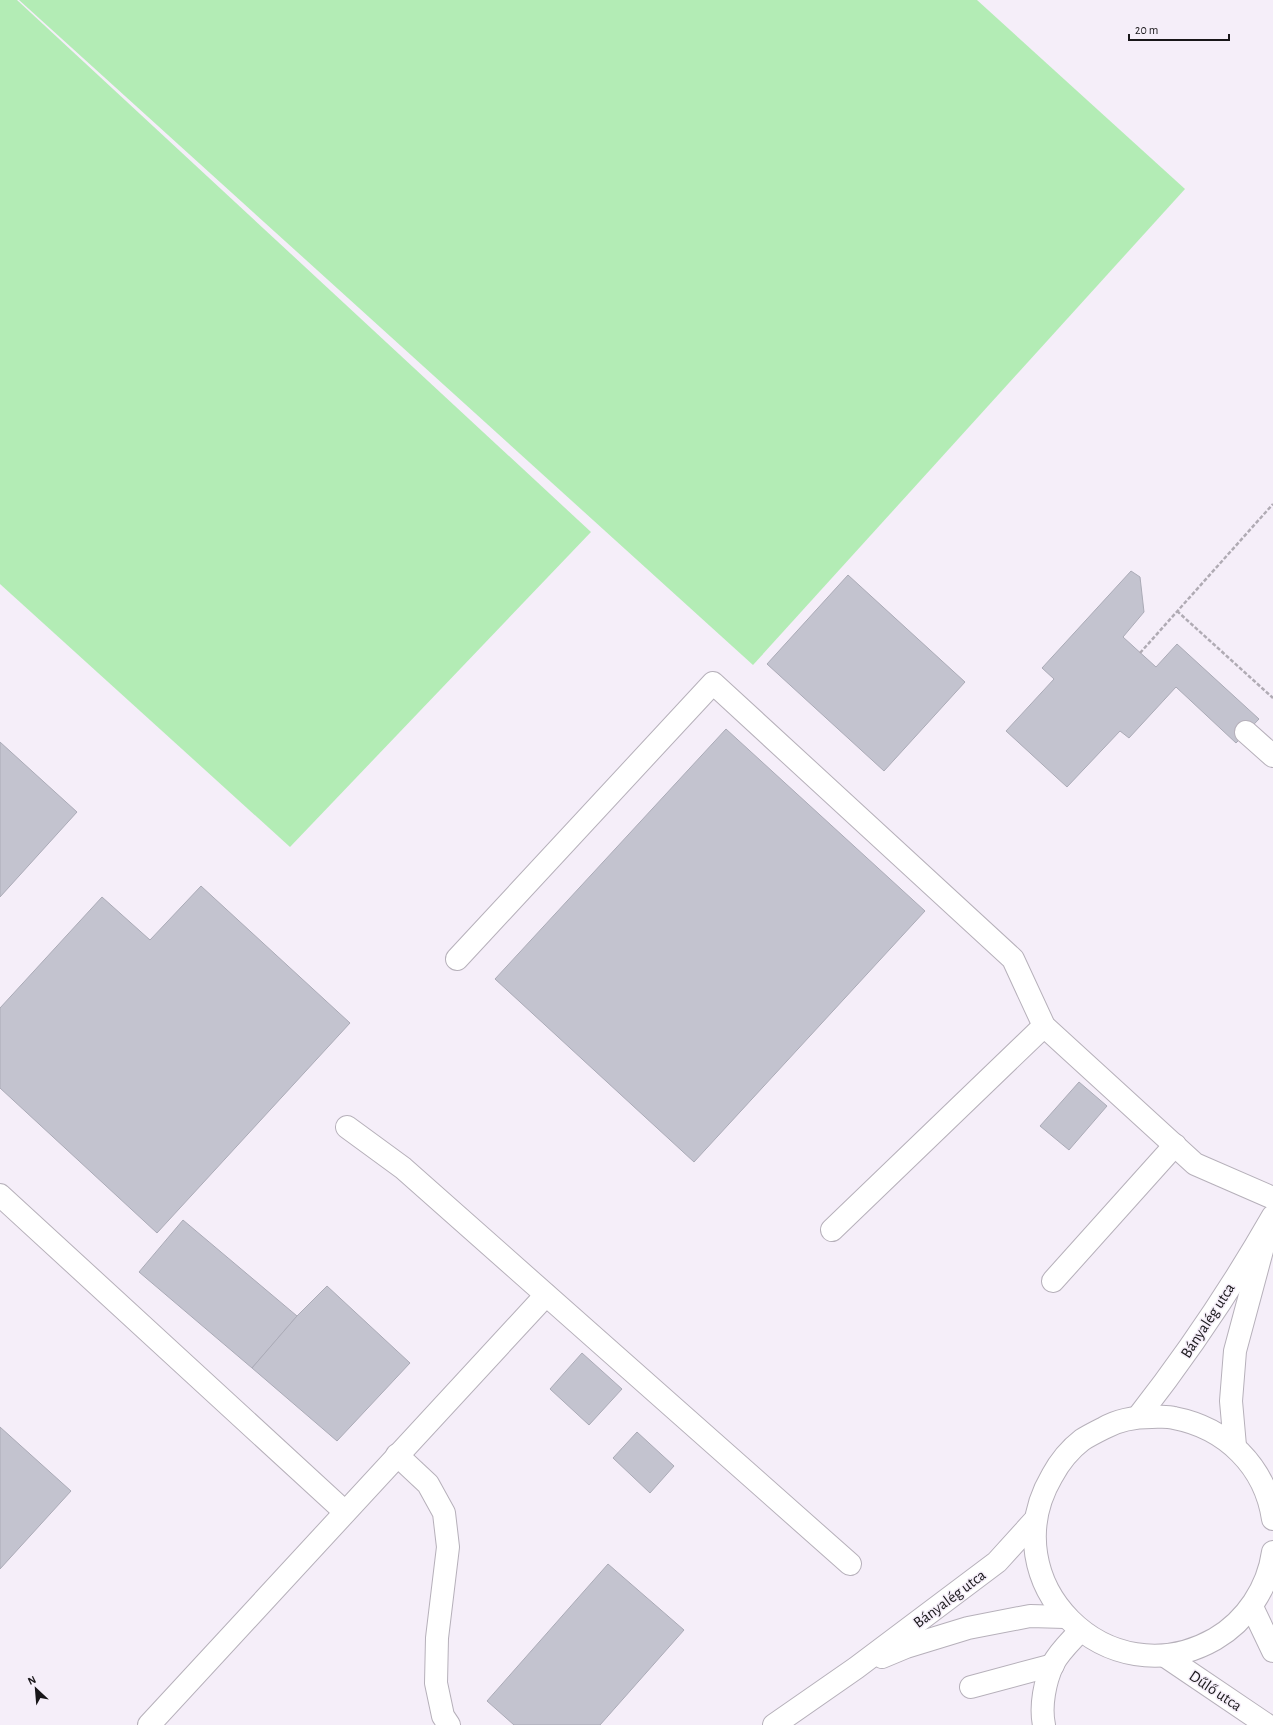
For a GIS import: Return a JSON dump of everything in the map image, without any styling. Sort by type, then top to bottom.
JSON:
[{"type":"street","points":[[457,958],[714,683],[1013,959],[1044,1026],[1195,1164],[1273,1198]]},
{"type":"street","points":[[1246,732],[1273,756]]},
{"type":"street","points":[[832,1230],[1044,1026]]},
{"type":"street","points":[[348,1127],[404,1168],[850,1564]]},
{"type":"street","points":[[1053,1281],[1175,1145]]},
{"type":"street","points":[[0,1195],[345,1512]]},
{"type":"street","name":"Bányalég utca","points":[[1138,1417],[1167,1380],[1213,1312],[1272,1218]]},
{"type":"street","name":"Bányalég utca","points":[[1235,1446],[1231,1401],[1235,1352],[1272,1218]]},
{"type":"street","points":[[149,1725],[546,1295]]},
{"type":"street","name":"Bányalég utca","points":[[1272,1563],[1252,1607],[1228,1631],[1199,1648],[1165,1656],[1135,1655],[1106,1646],[1073,1624],[1046,1588],[1036,1555],[1035,1520],[1044,1490],[1059,1463],[1081,1441],[1108,1425],[1138,1417],[1173,1417],[1206,1427],[1235,1446],[1265,1474],[1273,1519]]},
{"type":"street","points":[[397,1455],[428,1484],[444,1513],[448,1547],[437,1638],[436,1683],[443,1716],[449,1725]]},
{"type":"street","name":"Bányalég utca","points":[[774,1725],[856,1668],[997,1562],[1035,1520]]},
{"type":"street","points":[[1252,1607],[1273,1652]]},
{"type":"street","name":"Bányalég utca","points":[[856,1668],[906,1647],[968,1628],[1030,1616],[1073,1624]]},
{"type":"street","points":[[1044,1725],[1043,1705],[1046,1685],[1053,1664],[1062,1652],[1073,1624]]},
{"type":"street","name":"Dűlő utca","points":[[1165,1656],[1267,1725]]},
{"type":"street","points":[[971,1687],[1053,1664]]},
{"type":"path","points":[[1140,653],[1273,504]]},
{"type":"path","points":[[1177,611],[1273,698]]},
{"type":"green space","points":[[0,0],[17,0],[591,532],[290,847],[0,584]]},
{"type":"green space","points":[[19,0],[977,0],[1185,189],[753,665]]},
{"type":"building","points":[[1131,571],[1140,577],[1144,612],[1123,637],[1156,667],[1177,644],[1259,719],[1236,743],[1176,687],[1129,738],[1120,731],[1067,787],[1006,731],[1054,679],[1042,668]]},
{"type":"building","points":[[848,575],[965,682],[884,771],[767,664]]},
{"type":"building","points":[[726,729],[925,911],[694,1162],[495,979]]},
{"type":"building","points":[[0,742],[77,812],[0,897]]},
{"type":"building","points":[[201,886],[350,1023],[157,1233],[0,1088],[0,1008],[102,897],[150,940]]},
{"type":"building","points":[[1079,1082],[1107,1106],[1069,1150],[1040,1126]]},
{"type":"building","points":[[183,1220],[297,1316],[252,1368],[139,1272]]},
{"type":"building","points":[[327,1286],[410,1363],[337,1441],[252,1368],[297,1316]]},
{"type":"building","points":[[582,1353],[622,1389],[589,1425],[550,1389]]},
{"type":"building","points":[[0,1427],[71,1491],[0,1569]]},
{"type":"building","points":[[637,1432],[674,1466],[650,1493],[613,1458]]},
{"type":"building","points":[[608,1564],[684,1630],[600,1725],[514,1725],[487,1701]]}]
